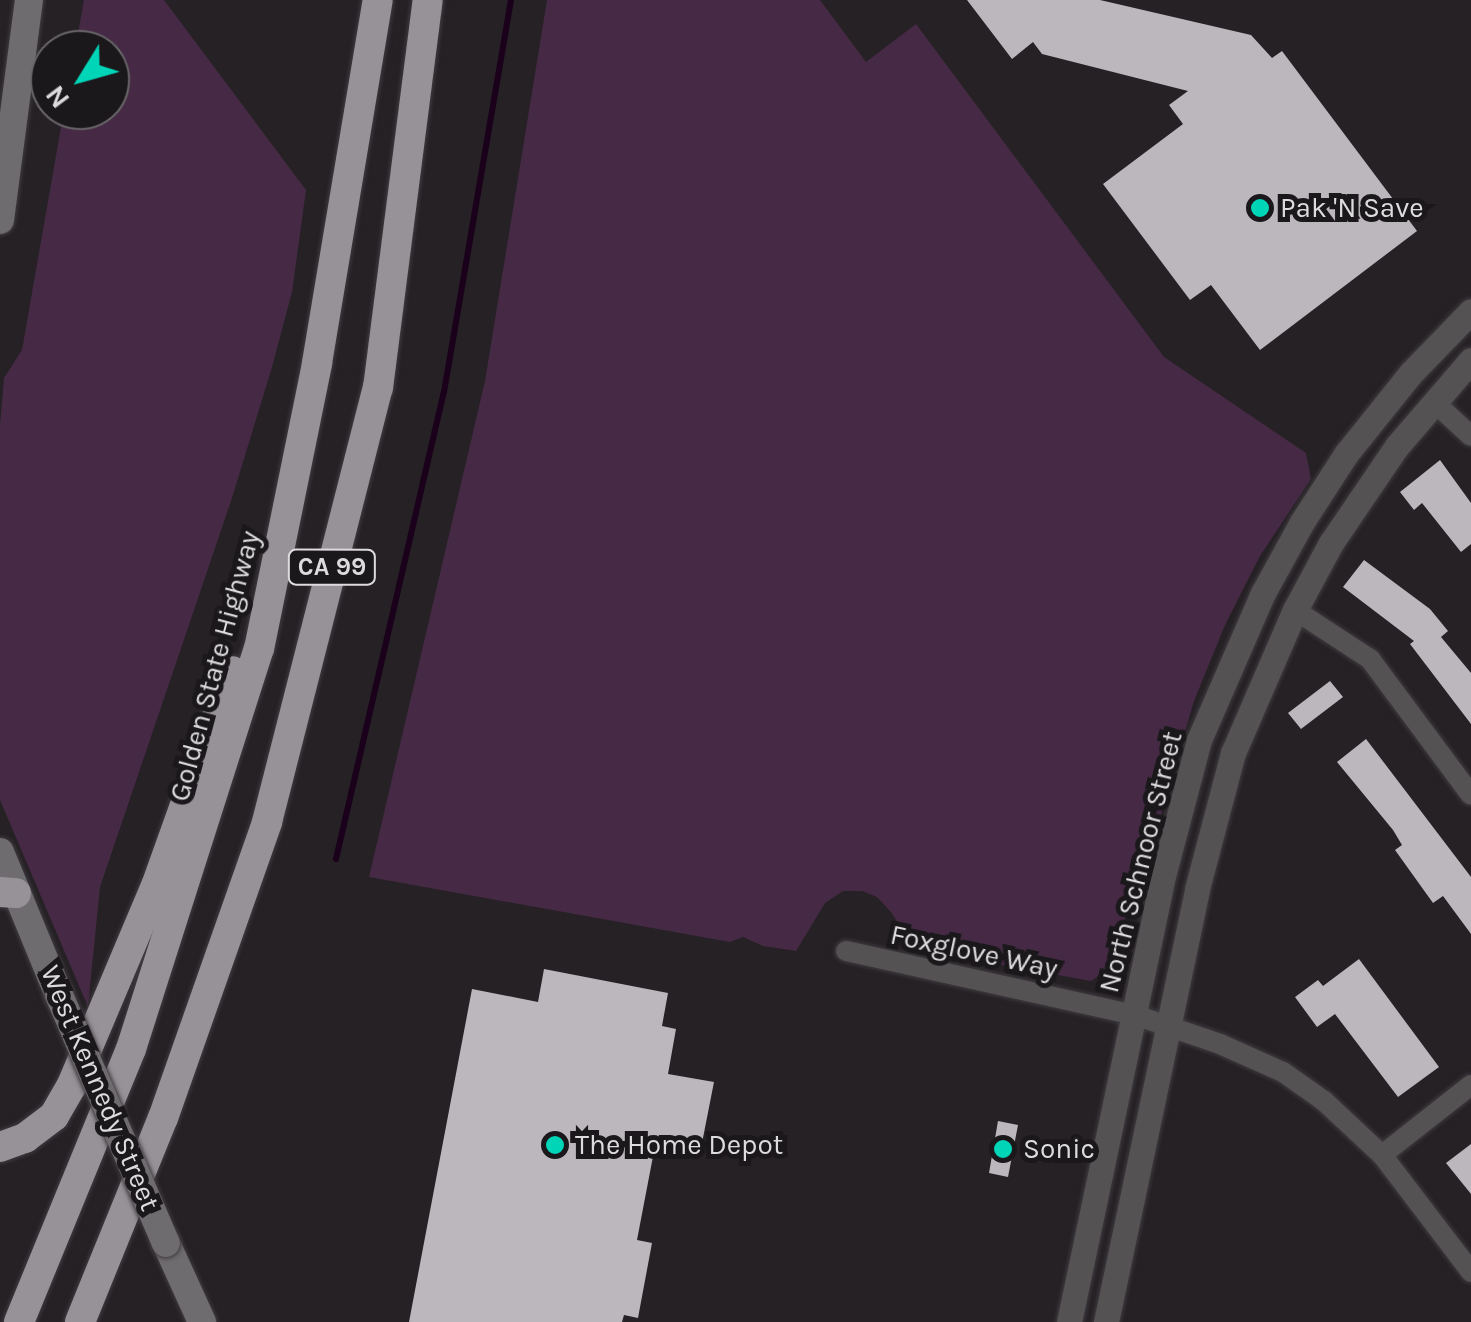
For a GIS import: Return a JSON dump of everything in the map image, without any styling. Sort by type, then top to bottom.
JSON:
[{"type":"highway","name":"Golden State Highway","points":[[19,1322],[137,1030],[222,774],[258,649],[288,518],[378,0]]},
{"type":"highway","name":"CA 99","points":[[80,1322],[163,1118],[266,822],[378,388],[428,0]]},
{"type":"highway","points":[[0,1147],[25,1138],[54,1116],[71,1087],[156,886],[288,518]]},
{"type":"highway","points":[[102,1322],[163,1118]]},
{"type":"main road","points":[[0,220],[29,0]]},
{"type":"main road","name":"West Kennedy Street","points":[[0,852],[8,892],[60,994],[202,1322]]},
{"type":"street","name":"North Schnoor Street","points":[[1069,1322],[1162,880],[1198,740],[1263,593],[1346,454],[1411,372],[1471,311]]},
{"type":"street","points":[[1106,1322],[1197,888],[1234,753],[1295,610],[1364,492],[1471,360]]},
{"type":"street","points":[[1434,402],[1471,436]]},
{"type":"street","points":[[1295,610],[1370,658],[1471,796]]},
{"type":"street","name":"Foxglove Way","points":[[846,952],[1135,1015],[1283,1072],[1324,1101],[1382,1156],[1471,1272]]},
{"type":"street","points":[[1382,1156],[1471,1085]]},
{"type":"shaded area","points":[[84,0],[164,0],[306,190],[292,292],[272,367],[232,498],[100,887],[88,1007],[0,800],[0,425],[4,378],[22,350],[60,130],[130,130],[130,30],[79,30]]},
{"type":"shaded area","points":[[547,0],[820,0],[866,62],[916,24],[1164,357],[1306,453],[1311,479],[1260,556],[1225,625],[1194,701],[1156,832],[1136,865],[1116,964],[1091,981],[915,949],[891,912],[877,897],[862,891],[843,891],[825,903],[796,951],[763,946],[743,937],[730,942],[369,877],[485,381]]},
{"type":"building","name":"Pak 'N Save","points":[[967,0],[1100,0],[1251,35],[1272,58],[1282,51],[1417,231],[1260,350],[1211,285],[1190,300],[1103,184],[1183,124],[1169,105],[1188,91],[1042,54],[1033,42],[1012,59]]},
{"type":"building","points":[[1440,460],[1471,503],[1471,544],[1461,552],[1422,503],[1414,510],[1400,492]]},
{"type":"building","points":[[1364,560],[1430,609],[1448,631],[1441,637],[1471,673],[1471,724],[1410,644],[1414,641],[1343,587]]},
{"type":"building","points":[[1330,681],[1343,697],[1301,729],[1288,713]]},
{"type":"building","points":[[1366,739],[1471,877],[1471,934],[1443,896],[1433,903],[1395,850],[1402,845],[1393,830],[1337,762]]},
{"type":"building","points":[[1359,959],[1439,1067],[1398,1097],[1335,1014],[1317,1027],[1295,997],[1318,980],[1323,986]]},
{"type":"building","name":"The Home Depot","points":[[544,969],[668,993],[662,1026],[676,1029],[668,1074],[714,1082],[702,1143],[669,1136],[667,1149],[655,1146],[637,1240],[652,1243],[638,1318],[624,1315],[622,1322],[409,1322],[472,989],[538,1002]]},
{"type":"building","name":"Sonic","points":[[998,1121],[1018,1125],[1008,1177],[989,1173]]},
{"type":"building","points":[[1471,1144],[1471,1194],[1446,1163]]},
{"type":"waterway","points":[[336,859],[444,392],[511,0]]},
{"type":"place","name":"Pak 'N Save","points":[[1260,208]]},
{"type":"place","name":"The Home Depot","points":[[555,1145]]},
{"type":"place","name":"Sonic","points":[[1003,1149]]}]
